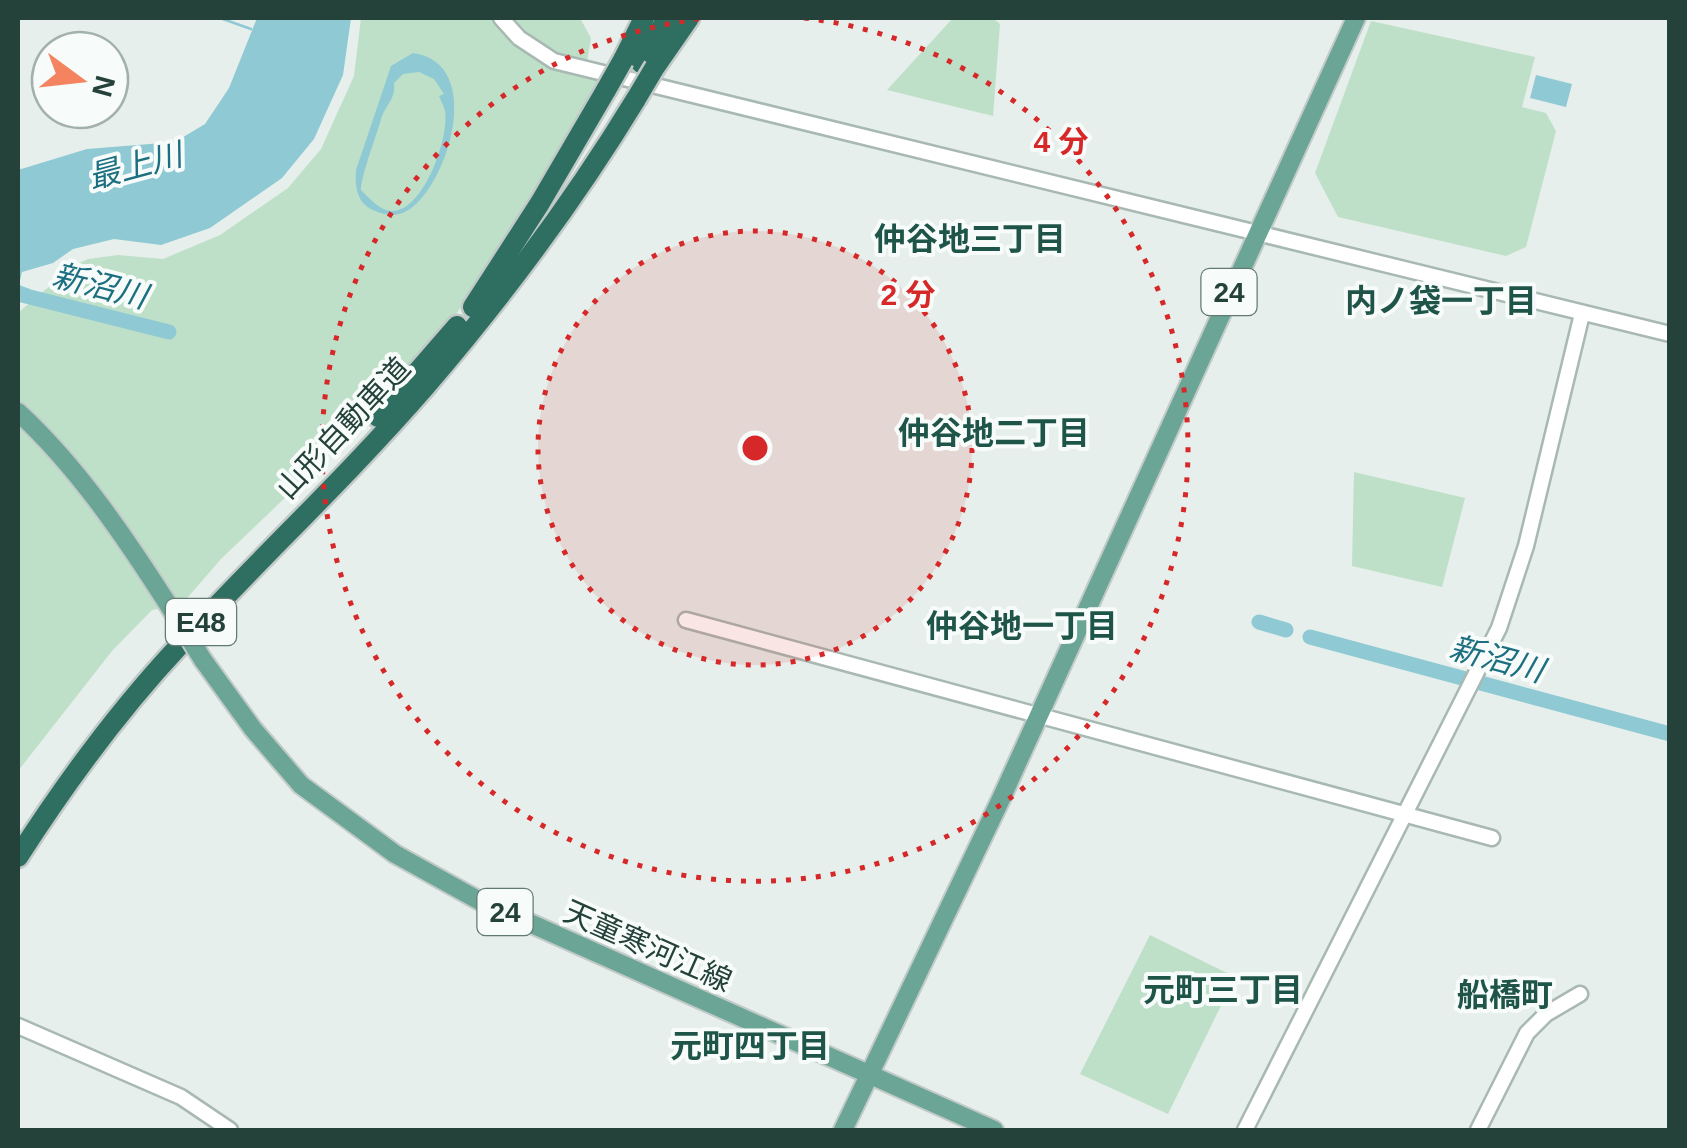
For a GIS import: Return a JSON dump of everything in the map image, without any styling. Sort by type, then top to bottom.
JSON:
[{"type":"highway","points":[[640,63],[644,18]]},
{"type":"highway","name":"山形自動車道","points":[[18,857],[92,752],[176,648],[516,275],[668,18]]},
{"type":"highway","points":[[640,63],[686,18]]},
{"type":"highway","name":"山形自動車道","points":[[417,384],[548,209],[622,94]]},
{"type":"highway","name":"山形自動車道","points":[[18,834],[81,743],[129,684],[400,404]]},
{"type":"main road","name":"24","points":[[871,1074],[1356,18]]},
{"type":"main road","name":"天童寒河江線","points":[[18,412],[60,454],[253,730],[302,785],[394,854],[478,900],[994,1130]]},
{"type":"main road","points":[[843,1130],[871,1074]]},
{"type":"street","points":[[501,18],[527,45],[554,60],[1670,334]]},
{"type":"street","points":[[1245,1130],[1499,628],[1526,546],[1582,314]]},
{"type":"street","points":[[686,620],[1492,838]]},
{"type":"street","points":[[1478,1130],[1527,1034],[1546,1014],[1580,994]]},
{"type":"street","points":[[18,1026],[182,1097],[230,1130]]},
{"type":"green space","points":[[361,18],[580,18],[591,38],[585,75],[603,81],[556,169],[439,339],[335,450],[221,559],[182,604],[152,610],[112,651],[18,771],[18,313],[73,266],[88,259],[118,255],[163,259],[220,235],[288,188],[321,149],[354,76]]},
{"type":"green space","points":[[953,18],[993,18],[1000,24],[993,116],[887,90]]},
{"type":"green space","points":[[1371,21],[1535,57],[1522,107],[1546,113],[1556,131],[1526,247],[1506,256],[1338,217],[1315,173]]},
{"type":"green space","points":[[1354,472],[1465,498],[1442,587],[1352,566]]},
{"type":"green space","points":[[1150,935],[1235,977],[1168,1114],[1080,1074]]},
{"type":"water","name":"最上川","points":[[257,18],[351,18],[343,75],[314,139],[282,178],[210,228],[161,245],[114,239],[73,249],[53,263],[22,272],[19,285],[30,289],[18,301],[18,170],[87,149],[175,142],[205,124],[229,88]]},
{"type":"water","points":[[413,53],[435,61],[448,78],[454,100],[453,125],[437,175],[410,209],[392,215],[363,203],[356,176],[391,66]],"holes":[[[419,72],[434,79],[444,94],[439,96],[445,111],[438,157],[411,203],[399,210],[386,210],[361,190],[394,83],[403,74]]]},
{"type":"water","points":[[1536,75],[1572,84],[1566,107],[1530,98]]},
{"type":"waterway","points":[[220,18],[251,29]]},
{"type":"waterway","name":"新沼川","points":[[18,294],[169,332]]},
{"type":"waterway","name":"新沼川","points":[[1259,622],[1286,630]]},
{"type":"waterway","name":"新沼川","points":[[1310,637],[1670,734]]},
{"type":"district","name":"仲谷地三丁目","points":[[970,239]]},
{"type":"district","name":"内ノ袋一丁目","points":[[1441,301]]},
{"type":"district","name":"仲谷地二丁目","points":[[994,433]]},
{"type":"district","name":"仲谷地一丁目","points":[[1022,626]]},
{"type":"district","name":"元町三丁目","points":[[1223,990]]},
{"type":"district","name":"船橋町","points":[[1505,995]]},
{"type":"district","name":"元町四丁目","points":[[750,1046]]}]
